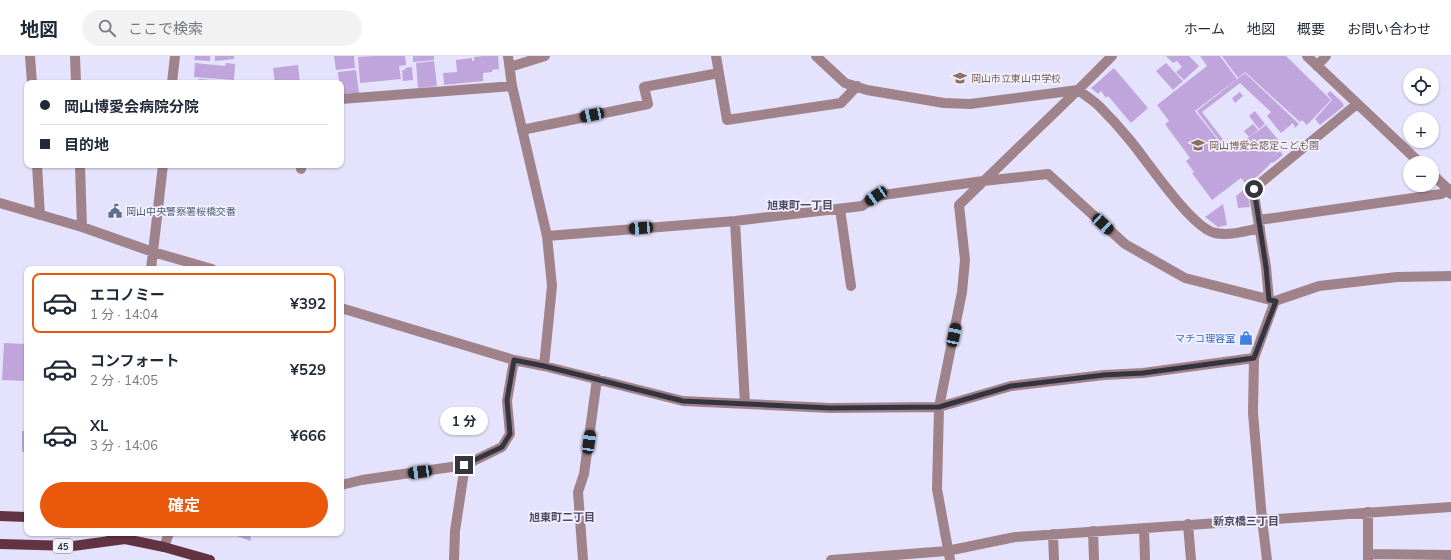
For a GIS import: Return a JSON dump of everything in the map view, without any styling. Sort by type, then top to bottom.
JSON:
[{"type":"main road","points":[[0,516],[24,517]]},
{"type":"main road","name":"45","points":[[0,544],[73,546],[126,536],[210,560]]},
{"type":"street","points":[[30,56],[32,80]]},
{"type":"street","points":[[75,56],[76,80]]},
{"type":"street","points":[[172,80],[175,56]]},
{"type":"street","points":[[508,56],[512,86],[547,236],[552,286],[544,366]]},
{"type":"street","points":[[510,67],[546,56]]},
{"type":"street","points":[[716,56],[727,120],[841,103],[857,86]]},
{"type":"street","points":[[816,56],[845,83],[867,90],[944,103],[963,103],[1078,90],[1099,106],[1129,139],[1183,208],[1196,222],[1214,233],[1240,232],[1260,224],[1441,194],[1450,191],[1439,181]]},
{"type":"street","points":[[949,556],[937,489],[939,407],[962,292],[965,260],[959,205],[1112,56]]},
{"type":"street","points":[[1307,56],[1413,156]]},
{"type":"street","points":[[1317,66],[1326,56]]},
{"type":"street","points":[[522,130],[648,104],[644,87],[719,73]]},
{"type":"street","points":[[344,99],[512,86]]},
{"type":"street","points":[[1267,560],[1253,413],[1254,358],[1272,300],[1254,189],[1357,104]]},
{"type":"street","points":[[37,168],[40,215]]},
{"type":"street","points":[[80,168],[82,227]]},
{"type":"street","points":[[151,266],[163,168]]},
{"type":"street","points":[[547,236],[735,221],[840,209],[862,206],[876,196],[983,181],[1048,174],[1125,244],[1185,278],[1272,300],[1319,286],[1397,277],[1451,276]]},
{"type":"street","points":[[0,203],[82,227],[153,252],[202,266]]},
{"type":"street","points":[[840,209],[851,286]]},
{"type":"street","points":[[735,221],[745,404]]},
{"type":"street","points":[[344,311],[514,360],[544,366],[683,401],[830,408],[939,407],[1011,386],[1104,375],[1143,373],[1254,358]]},
{"type":"street","points":[[344,484],[362,480],[464,465],[502,447],[510,434],[507,400],[514,360]]},
{"type":"street","points":[[583,560],[578,492],[584,474],[597,379]]},
{"type":"street","points":[[454,560],[455,531],[464,465]]},
{"type":"street","points":[[831,560],[949,556],[1015,537],[1451,507]]},
{"type":"street","points":[[1368,512],[1368,557],[1451,555]]},
{"type":"street","points":[[1188,524],[1191,560]]},
{"type":"street","points":[[1144,528],[1145,560]]},
{"type":"street","points":[[1093,531],[1094,560]]},
{"type":"street","points":[[1053,534],[1054,560]]},
{"type":"street","points":[[164,547],[168,536]]},
{"type":"building","points":[[195,56],[210,56],[210,61],[194,60]]},
{"type":"building","points":[[215,56],[234,56],[234,59],[215,61]]},
{"type":"building","points":[[334,56],[354,56],[355,68],[336,70]]},
{"type":"building","points":[[405,56],[406,65],[399,66],[401,79],[360,83],[358,57]]},
{"type":"building","points":[[413,56],[434,56],[434,60],[413,62]]},
{"type":"building","points":[[498,56],[499,69],[492,70],[492,72],[483,73],[483,81],[444,85],[443,73],[457,72],[456,60],[472,58],[472,61],[474,61],[474,57]]},
{"type":"building","points":[[1166,56],[1189,56],[1199,66],[1184,80],[1176,72],[1182,67],[1177,61],[1173,63]]},
{"type":"building","points":[[1200,56],[1220,56],[1237,79],[1195,111],[1225,149],[1238,139],[1241,143],[1266,125],[1284,147],[1269,159],[1280,151],[1283,155],[1273,163],[1272,162],[1259,175],[1246,184],[1241,178],[1212,200],[1192,173],[1194,172],[1186,161],[1190,158],[1165,124],[1169,121],[1157,105],[1207,66]]},
{"type":"building","points":[[1222,56],[1286,56],[1331,100],[1307,125],[1302,120],[1300,122],[1245,72],[1238,78]]},
{"type":"building","points":[[434,61],[437,86],[418,88],[416,63]]},
{"type":"building","points":[[195,63],[225,66],[226,63],[235,64],[234,80],[194,77]]},
{"type":"building","points":[[1166,63],[1183,81],[1173,90],[1156,71]]},
{"type":"building","points":[[298,65],[300,80],[275,80],[273,68]]},
{"type":"building","points":[[412,67],[413,80],[403,81],[402,70]]},
{"type":"building","points":[[1114,68],[1148,108],[1131,123],[1108,96],[1106,98],[1101,91],[1098,94],[1091,88]]},
{"type":"building","points":[[356,70],[359,93],[344,94],[344,80],[339,80],[338,72]]},
{"type":"building","points":[[1245,73],[1299,124],[1295,128],[1293,123],[1281,133],[1267,116],[1271,112],[1240,83],[1202,112],[1228,146],[1225,148],[1197,111]]},
{"type":"building","points":[[1330,91],[1342,102],[1344,106],[1320,125],[1315,119],[1332,100],[1327,94]]},
{"type":"building","points":[[1240,92],[1243,96],[1235,103],[1232,98]]},
{"type":"building","points":[[1255,111],[1265,124],[1259,129],[1249,116]]},
{"type":"building","points":[[1253,124],[1258,130],[1249,137],[1244,131]]},
{"type":"building","points":[[1247,187],[1250,207],[1238,208],[1236,196]]},
{"type":"building","points":[[1223,204],[1227,225],[1218,227],[1205,217]]},
{"type":"building","points":[[4,343],[24,344],[24,381],[2,380]]},
{"type":"building","points":[[22,431],[24,431],[24,452],[22,452]]},
{"type":"building","points":[[237,536],[250,536],[251,541]]},
{"type":"place","name":"岡山市立東山中学校","points":[[960,78]]},
{"type":"place","name":"岡山博愛会認定こども園","points":[[1198,145]]},
{"type":"place","name":"岡山中央警察署桜橋交番","points":[[115,211]]},
{"type":"place","name":"マチコ理容室","points":[[1246,338]]},
{"type":"district","name":"旭東町一丁目","points":[[800,205]]},
{"type":"district","name":"旭東町二丁目","points":[[562,517]]},
{"type":"district","name":"新京橋三丁目","points":[[1246,521]]},
{"type":"route","points":[[464,465],[502,447],[510,434],[507,400],[514,360],[544,366],[683,401],[830,408],[939,407],[1011,386],[1104,375],[1143,373],[1254,358],[1276,301],[1269,300],[1266,267],[1254,189]]}]
